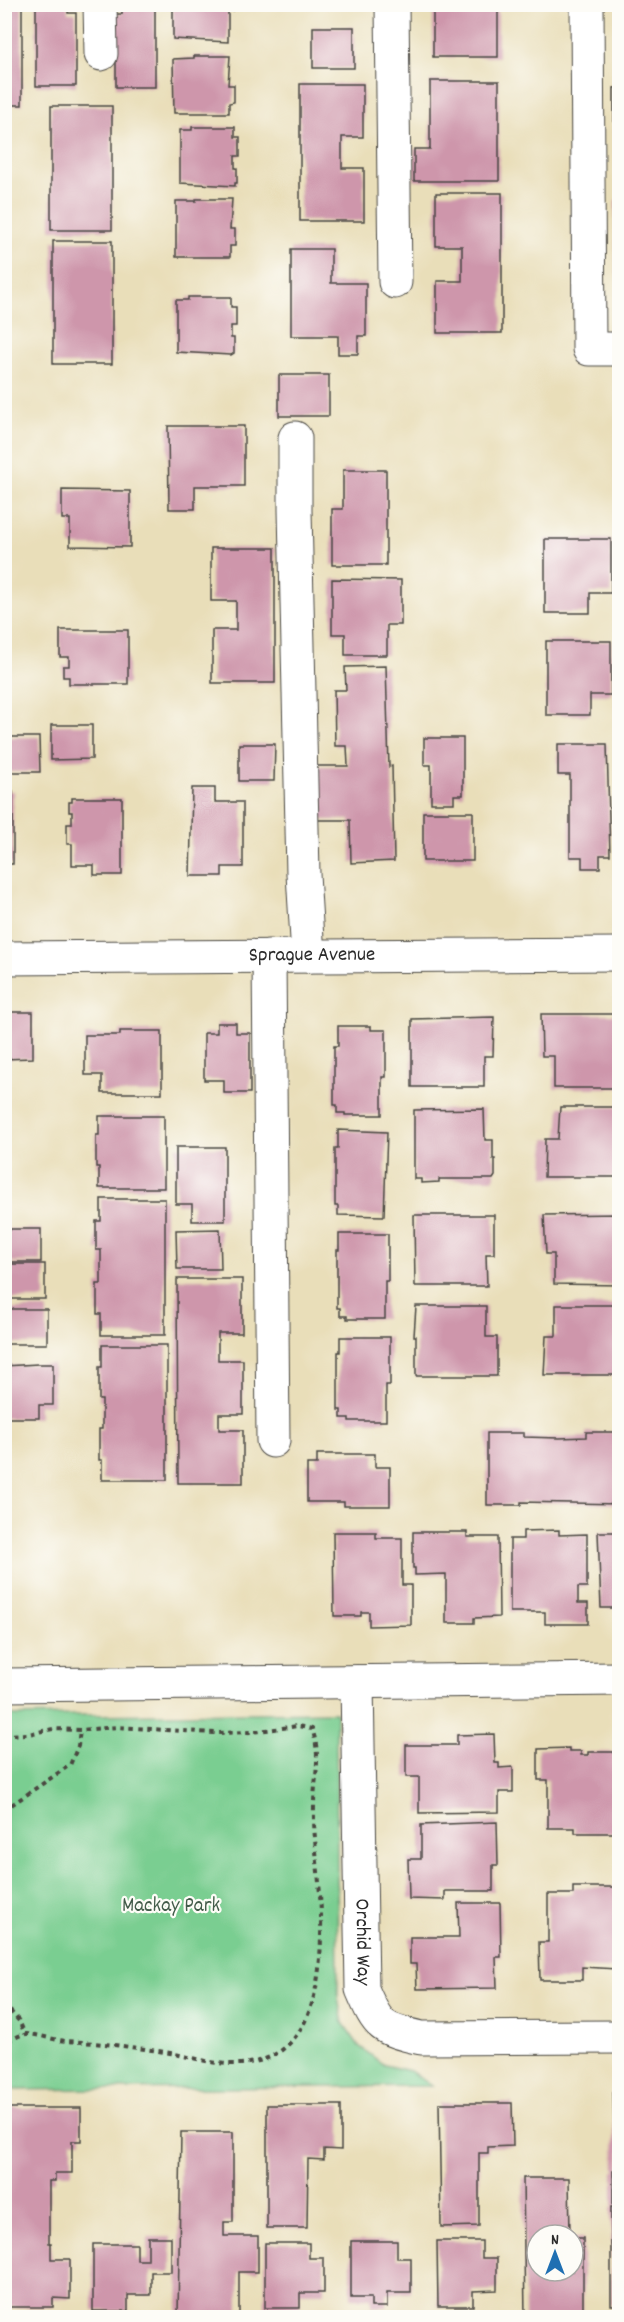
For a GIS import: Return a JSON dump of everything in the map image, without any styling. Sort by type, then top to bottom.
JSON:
[{"type":"street","points":[[100,4],[101,54]]},
{"type":"street","points":[[392,4],[395,282]]},
{"type":"street","points":[[587,4],[589,349],[620,350]]},
{"type":"street","points":[[295,438],[294,510],[303,874],[308,956]]},
{"type":"street","name":"Sprague Avenue","points":[[4,958],[620,954]]},
{"type":"street","points":[[269,956],[273,1441]]},
{"type":"street","points":[[4,1685],[620,1678]]},
{"type":"street","name":"Orchid Way","points":[[357,1682],[362,1989],[372,2014],[389,2031],[421,2038],[620,2037]]},
{"type":"path","points":[[4,1735],[118,1727],[180,1733],[251,1732],[298,1726],[312,1729],[316,1742],[318,1765],[313,1803],[320,1884],[322,1947],[309,2014],[296,2037],[279,2052],[257,2062],[236,2064],[207,2061],[137,2048],[55,2040],[25,2034],[4,2042]]},
{"type":"path","points":[[4,1810],[70,1765],[78,1746],[80,1730]]},
{"type":"path","points":[[4,2004],[19,2021],[25,2034]]},
{"type":"green space","name":"Mackay Park","points":[[336,1712],[338,1999],[343,2023],[359,2046],[384,2065],[410,2071],[432,2086],[5,2090],[5,1716]]},
{"type":"building","points":[[4,4],[22,4],[22,105],[4,105]]},
{"type":"building","points":[[36,4],[68,4],[68,13],[76,13],[76,86],[36,86]]},
{"type":"building","points":[[122,4],[155,4],[155,87],[116,87],[116,14],[122,14]]},
{"type":"building","points":[[173,4],[233,4],[233,11],[228,11],[228,42],[173,39]]},
{"type":"building","points":[[433,4],[498,4],[498,57],[433,57]]},
{"type":"building","points":[[313,27],[354,27],[354,68],[313,68]]},
{"type":"building","points":[[194,56],[230,56],[228,85],[234,85],[234,102],[229,103],[229,113],[174,113],[173,59],[194,58]]},
{"type":"building","points":[[430,81],[499,81],[499,181],[414,181],[414,149],[430,149]]},
{"type":"building","points":[[300,84],[363,84],[363,137],[342,137],[342,168],[364,168],[364,221],[300,221]]},
{"type":"building","points":[[620,87],[620,135],[614,134],[614,88]]},
{"type":"building","points":[[51,106],[112,106],[112,230],[51,230]]},
{"type":"building","points":[[192,127],[235,127],[235,137],[240,137],[240,156],[235,156],[237,183],[235,186],[180,183],[180,130],[192,130]]},
{"type":"building","points":[[436,193],[502,193],[502,333],[437,333],[437,281],[462,281],[462,246],[436,246]]},
{"type":"building","points":[[196,199],[232,199],[230,229],[235,229],[235,246],[230,246],[230,257],[176,257],[176,201],[196,201]]},
{"type":"building","points":[[615,200],[620,200],[620,274],[616,274]]},
{"type":"building","points":[[53,241],[112,241],[112,364],[53,364]]},
{"type":"building","points":[[291,249],[331,249],[331,283],[366,283],[366,336],[358,336],[358,354],[338,354],[338,336],[291,336]]},
{"type":"building","points":[[188,297],[231,297],[231,307],[236,307],[236,326],[231,326],[234,353],[231,355],[176,352],[176,300],[188,300]]},
{"type":"building","points":[[279,375],[329,375],[329,416],[279,416]]},
{"type":"building","points":[[168,426],[244,426],[244,486],[195,486],[195,509],[169,509]]},
{"type":"building","points":[[343,470],[386,470],[386,565],[332,565],[332,509],[343,509]]},
{"type":"building","points":[[62,490],[130,491],[130,547],[70,546],[70,519],[62,519]]},
{"type":"building","points":[[545,539],[611,539],[611,593],[590,593],[590,613],[545,613]]},
{"type":"building","points":[[211,548],[275,548],[275,683],[212,683],[212,630],[236,630],[236,601],[211,601]]},
{"type":"building","points":[[332,579],[401,580],[401,625],[387,625],[387,655],[345,655],[345,634],[332,634]]},
{"type":"building","points":[[60,630],[128,630],[128,684],[69,684],[69,677],[63,677],[63,666],[69,666],[69,657],[60,657]]},
{"type":"building","points":[[546,641],[611,641],[611,695],[590,695],[590,715],[546,715]]},
{"type":"building","points":[[386,666],[389,767],[392,766],[394,861],[351,863],[350,820],[316,820],[315,766],[348,766],[347,746],[335,746],[334,690],[346,690],[345,667]]},
{"type":"building","points":[[51,725],[92,725],[92,759],[51,760]]},
{"type":"building","points":[[4,737],[39,737],[40,772],[4,772]]},
{"type":"building","points":[[424,738],[463,738],[463,795],[454,795],[454,803],[431,803],[431,765],[424,765]]},
{"type":"building","points":[[239,744],[275,744],[274,781],[239,781]]},
{"type":"building","points":[[558,744],[607,744],[610,855],[600,855],[600,868],[582,868],[582,857],[570,857],[570,775],[558,775]]},
{"type":"building","points":[[192,788],[215,788],[215,802],[243,802],[243,867],[222,867],[222,876],[190,876]]},
{"type":"building","points":[[4,791],[13,791],[13,864],[4,864]]},
{"type":"building","points":[[72,798],[122,798],[122,875],[94,875],[94,865],[72,865],[72,844],[67,844],[67,824],[72,824],[69,802],[72,802]]},
{"type":"building","points":[[423,812],[473,812],[473,861],[423,861]]},
{"type":"building","points":[[4,1012],[33,1012],[33,1058],[4,1059]]},
{"type":"building","points":[[541,1014],[620,1014],[620,1088],[554,1088],[554,1056],[542,1056]]},
{"type":"building","points":[[494,1017],[493,1056],[484,1056],[484,1087],[412,1087],[412,1019]]},
{"type":"building","points":[[217,1023],[236,1023],[236,1033],[250,1033],[250,1093],[224,1093],[224,1080],[204,1080],[204,1033],[217,1033]]},
{"type":"building","points":[[338,1026],[371,1026],[371,1030],[386,1030],[386,1077],[382,1077],[382,1115],[337,1113],[337,1105],[334,1105],[334,1046],[338,1046]]},
{"type":"building","points":[[120,1031],[162,1031],[162,1093],[102,1093],[102,1075],[85,1075],[85,1035],[120,1035]]},
{"type":"building","points":[[560,1107],[620,1107],[620,1177],[544,1177],[545,1139],[558,1139]]},
{"type":"building","points":[[484,1109],[485,1140],[493,1140],[495,1176],[493,1179],[439,1179],[439,1182],[421,1183],[421,1179],[414,1179],[414,1110]]},
{"type":"building","points":[[99,1116],[164,1116],[164,1188],[99,1188],[99,1167],[96,1167],[96,1135],[99,1135]]},
{"type":"building","points":[[338,1130],[387,1132],[384,1216],[338,1215],[338,1206],[335,1206],[335,1148],[338,1148]]},
{"type":"building","points":[[176,1147],[225,1147],[225,1221],[192,1221],[192,1204],[176,1204]]},
{"type":"building","points":[[101,1199],[165,1199],[165,1335],[101,1335],[101,1314],[97,1314],[97,1284],[101,1284],[101,1250],[96,1250],[96,1221],[101,1221]]},
{"type":"building","points":[[620,1214],[620,1285],[554,1284],[554,1254],[546,1254],[544,1215]]},
{"type":"building","points":[[414,1215],[494,1215],[494,1254],[486,1254],[487,1286],[415,1286]]},
{"type":"building","points":[[6,1229],[41,1229],[41,1262],[6,1262]]},
{"type":"building","points":[[220,1229],[221,1269],[177,1269],[176,1230]]},
{"type":"building","points":[[339,1234],[388,1234],[385,1319],[347,1319],[347,1316],[340,1316],[340,1308],[337,1308]]},
{"type":"building","points":[[4,1264],[45,1264],[45,1299],[4,1299]]},
{"type":"building","points":[[177,1279],[242,1279],[242,1333],[218,1333],[218,1360],[243,1360],[243,1414],[219,1414],[219,1430],[243,1430],[243,1483],[178,1483]]},
{"type":"building","points":[[556,1305],[620,1305],[620,1375],[544,1375],[546,1336],[556,1336]]},
{"type":"building","points":[[416,1306],[486,1306],[486,1337],[497,1337],[497,1376],[416,1376],[416,1336],[414,1336]]},
{"type":"building","points":[[4,1309],[47,1309],[47,1344],[4,1344]]},
{"type":"building","points":[[340,1337],[390,1337],[390,1385],[386,1385],[386,1421],[349,1421],[349,1418],[341,1418],[341,1410],[338,1410]]},
{"type":"building","points":[[102,1345],[167,1345],[167,1480],[102,1480],[102,1460],[99,1460],[102,1400],[99,1400],[99,1367],[102,1367]]},
{"type":"building","points":[[53,1364],[53,1405],[39,1405],[39,1418],[4,1418],[4,1366]]},
{"type":"building","points":[[586,1432],[620,1432],[620,1504],[521,1502],[521,1505],[487,1505],[487,1433],[524,1433],[524,1437],[559,1438],[586,1437]]},
{"type":"building","points":[[317,1454],[375,1454],[375,1467],[390,1467],[390,1506],[344,1506],[344,1502],[307,1502],[307,1464],[317,1464]]},
{"type":"building","points":[[559,1530],[559,1535],[587,1534],[587,1587],[578,1587],[578,1603],[588,1603],[588,1624],[545,1624],[545,1612],[510,1612],[510,1539],[523,1539],[523,1531]]},
{"type":"building","points":[[333,1532],[376,1532],[376,1538],[402,1538],[402,1585],[411,1585],[411,1625],[369,1626],[369,1612],[361,1612],[361,1616],[334,1616]]},
{"type":"building","points":[[413,1532],[467,1532],[467,1537],[498,1537],[499,1617],[474,1618],[474,1623],[446,1623],[446,1574],[415,1575]]},
{"type":"building","points":[[598,1532],[620,1532],[620,1608],[601,1608]]},
{"type":"building","points":[[494,1734],[495,1763],[499,1763],[499,1768],[513,1767],[513,1792],[499,1792],[499,1812],[419,1813],[419,1777],[406,1777],[406,1745],[457,1745],[457,1735]]},
{"type":"building","points":[[569,1748],[569,1751],[581,1751],[581,1755],[588,1755],[588,1752],[614,1752],[615,1833],[575,1833],[575,1828],[548,1828],[548,1780],[538,1780],[538,1749]]},
{"type":"building","points":[[497,1822],[498,1865],[493,1865],[493,1891],[445,1891],[445,1900],[409,1899],[408,1859],[421,1859],[421,1825]]},
{"type":"building","points":[[573,1887],[617,1887],[617,1969],[582,1967],[582,1980],[540,1980],[539,1942],[548,1942],[548,1894],[573,1894]]},
{"type":"building","points":[[458,1903],[500,1903],[501,1957],[496,1957],[497,1988],[417,1989],[416,1964],[410,1964],[410,1937],[459,1937]]},
{"type":"building","points":[[613,2091],[620,2091],[620,2305],[611,2305],[611,2207],[613,2207],[613,2171],[615,2171]]},
{"type":"building","points":[[439,2103],[512,2103],[513,2146],[488,2147],[488,2153],[479,2153],[479,2226],[441,2227]]},
{"type":"building","points":[[267,2105],[341,2105],[341,2150],[324,2149],[324,2160],[308,2159],[307,2228],[267,2228]]},
{"type":"building","points":[[7,2108],[81,2108],[81,2141],[72,2141],[72,2173],[55,2173],[55,2181],[49,2181],[51,2259],[70,2259],[70,2299],[53,2298],[53,2307],[9,2307],[9,2303],[4,2303]]},
{"type":"building","points":[[181,2132],[233,2132],[233,2222],[224,2222],[224,2236],[258,2236],[258,2272],[239,2272],[239,2318],[178,2316]]},
{"type":"building","points":[[523,2178],[569,2178],[570,2223],[525,2223],[525,2283],[583,2283],[583,2318],[525,2318]]},
{"type":"building","points":[[148,2237],[171,2237],[171,2272],[151,2272],[151,2295],[128,2295],[128,2311],[93,2311],[93,2244],[137,2244],[137,2260],[148,2260]]},
{"type":"building","points":[[351,2241],[397,2241],[397,2258],[411,2258],[411,2293],[387,2293],[387,2307],[371,2307],[371,2298],[351,2298]]},
{"type":"building","points":[[437,2241],[482,2241],[482,2258],[497,2258],[497,2290],[473,2291],[473,2306],[438,2306]]},
{"type":"building","points":[[265,2243],[309,2243],[309,2258],[324,2258],[324,2293],[300,2293],[300,2308],[265,2308]]}]
